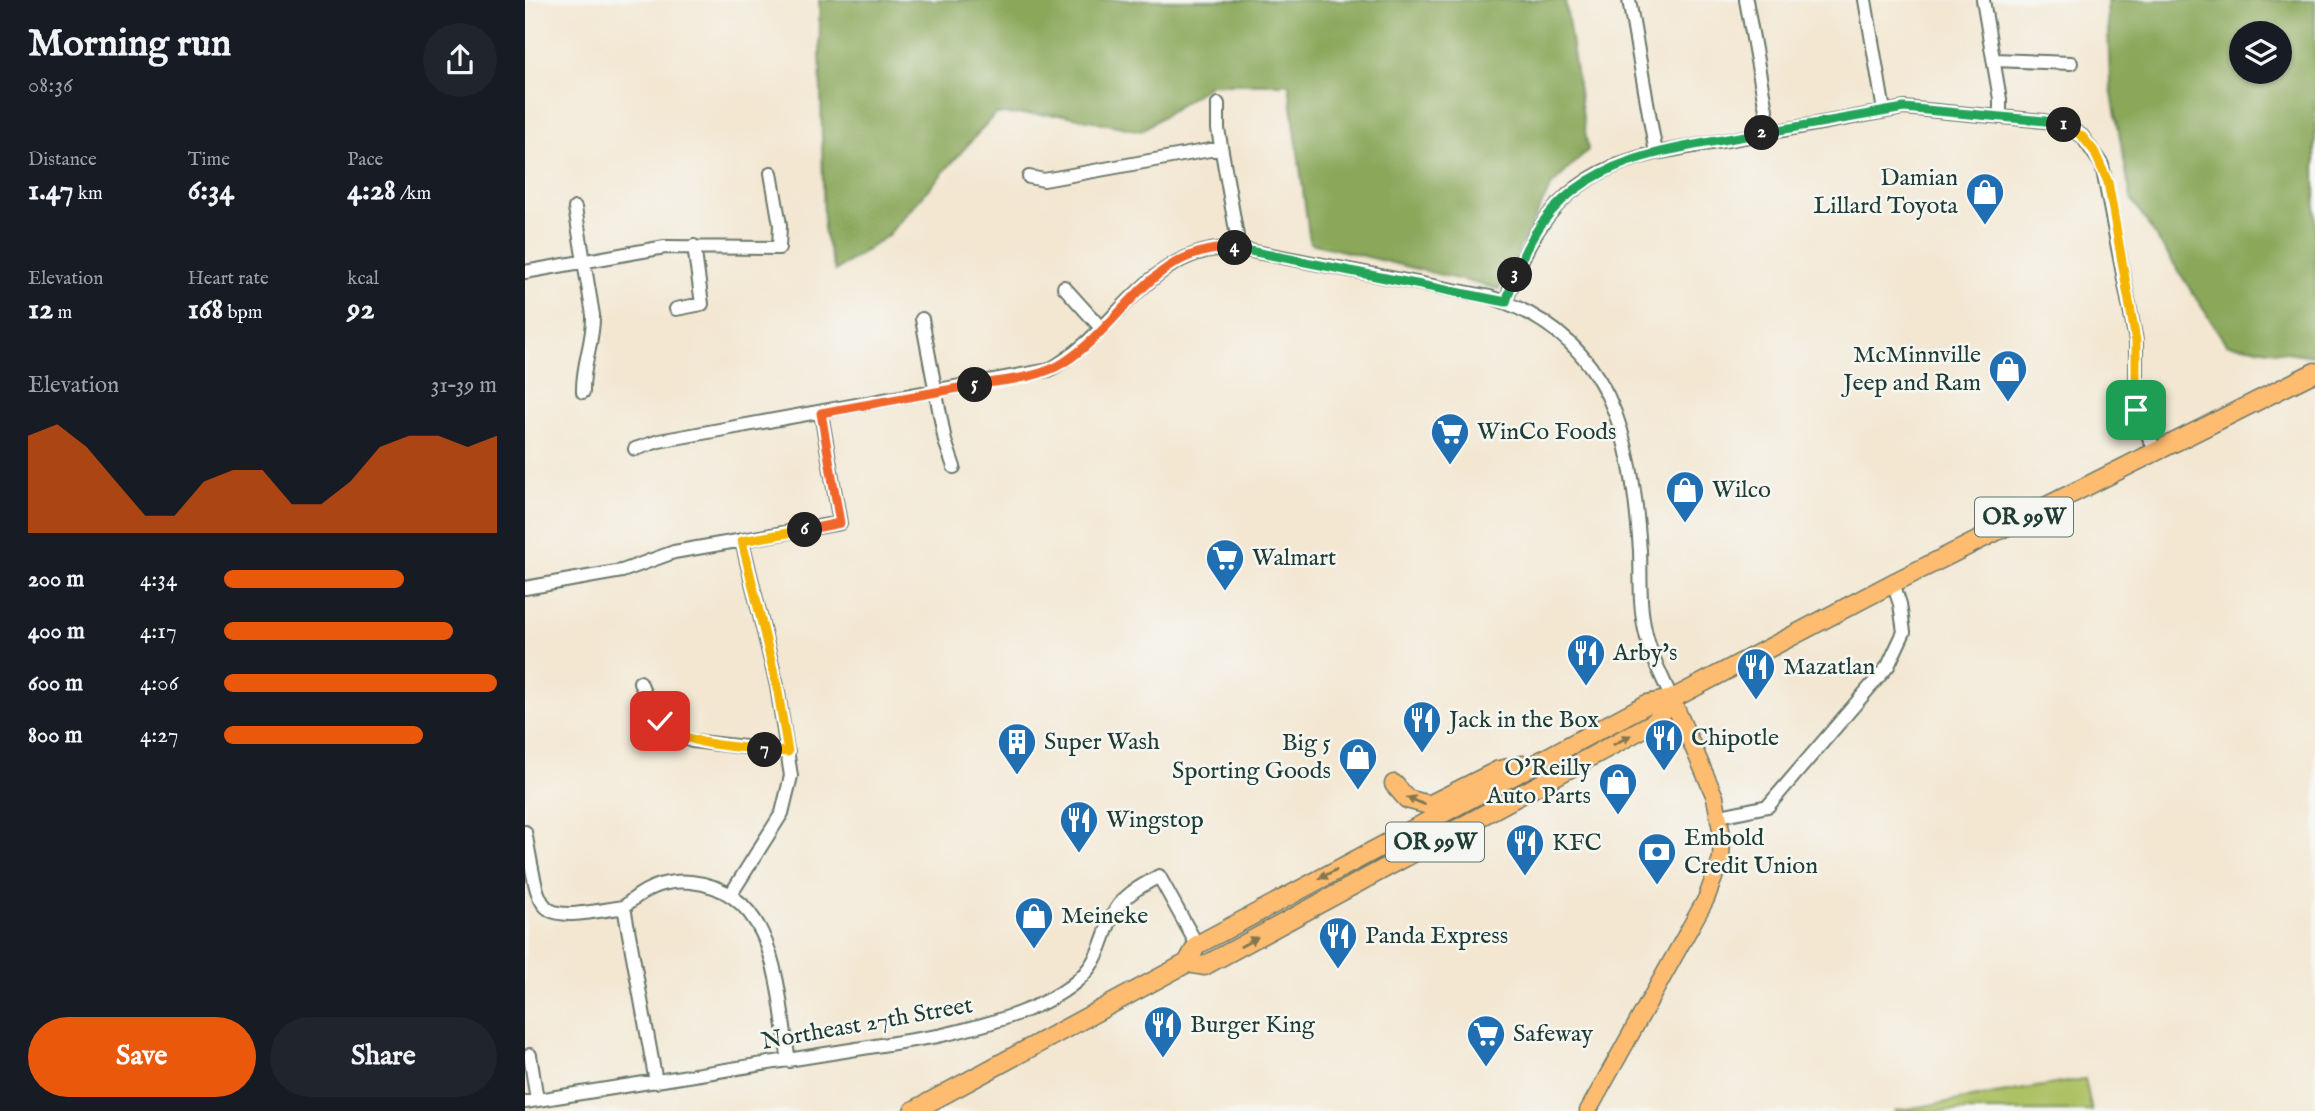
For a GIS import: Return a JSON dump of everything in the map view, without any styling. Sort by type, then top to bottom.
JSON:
[{"type":"highway","name":"OR 99W","points":[[1197,945],[1647,704],[1672,699],[1892,583],[2315,373]]},
{"type":"highway","name":"OR 99W","points":[[913,1111],[1187,963],[1204,966],[1418,851],[1655,722],[1672,699]]},
{"type":"highway","points":[[1394,784],[1407,799],[1429,805],[1499,770],[1546,759]]},
{"type":"highway","points":[[1418,851],[1419,842],[1430,832],[1509,788],[1524,771]]},
{"type":"highway","points":[[1338,894],[1355,872],[1392,853],[1400,835]]},
{"type":"highway","points":[[1187,963],[1197,945]]},
{"type":"main road","points":[[1588,1111],[1715,880],[1721,859],[1720,817],[1704,767],[1672,699]]},
{"type":"street","points":[[1629,0],[1656,153]]},
{"type":"street","points":[[1746,0],[1770,132]]},
{"type":"street","points":[[1865,0],[1884,111]]},
{"type":"street","points":[[1983,0],[2000,99],[2000,116]]},
{"type":"street","points":[[1994,60],[2071,63]]},
{"type":"street","points":[[1218,104],[1221,148],[1237,236],[1235,248]]},
{"type":"street","points":[[1506,302],[1522,257],[1539,225],[1566,194],[1595,174],[1618,163],[1656,153],[1884,111],[1923,108],[2066,126],[2082,136],[2102,165],[2136,341],[2136,410],[2156,452]]},
{"type":"street","points":[[1028,177],[1044,180],[1221,148]]},
{"type":"street","points":[[525,272],[665,247],[762,250],[779,248],[780,225],[771,173]]},
{"type":"street","points":[[575,208],[585,261],[593,331],[585,361],[583,392]]},
{"type":"street","points":[[676,309],[702,304],[694,246]]},
{"type":"street","points":[[635,449],[659,441],[1049,370],[1072,356],[1171,264],[1192,253],[1217,248],[1235,248],[1506,302],[1549,323],[1566,336],[1593,367],[1619,423],[1637,517],[1642,617],[1649,644],[1672,699]]},
{"type":"street","points":[[1063,288],[1101,328]]},
{"type":"street","points":[[922,319],[945,441],[954,467]]},
{"type":"street","points":[[525,588],[622,570],[674,552],[840,523],[821,413]]},
{"type":"street","points":[[731,894],[782,813],[791,776],[777,686],[742,541]]},
{"type":"street","points":[[1720,817],[1768,806],[1888,666],[1903,632],[1900,604],[1892,583]]},
{"type":"street","points":[[641,682],[652,713],[680,737],[692,741],[788,752]]},
{"type":"street","points":[[525,832],[536,890],[546,908],[553,913],[569,916],[624,907],[638,894],[656,885],[678,880],[705,883],[731,894],[751,911],[763,929],[770,948],[789,1061]]},
{"type":"street","name":"Northeast 27th Street","points":[[531,1101],[789,1061],[966,1030],[998,1020],[1058,994],[1089,969],[1119,905],[1135,890],[1159,876],[1197,945]]},
{"type":"street","points":[[624,907],[656,1082]]},
{"type":"street","points":[[530,1055],[531,1101]]},
{"type":"green space","points":[[819,0],[1565,0],[1588,150],[1551,186],[1499,289],[1310,243],[1289,84],[1211,84],[1141,131],[1064,115],[995,114],[887,236],[835,271],[824,231]]},
{"type":"green space","points":[[2107,0],[2315,0],[2315,356],[2226,344],[2131,198],[2110,83]]},
{"type":"green space","points":[[2085,1079],[2092,1111],[1894,1111]]},
{"type":"place","name":"Damian Lillard Toyota","points":[[1985,226]]},
{"type":"place","name":"McMinnville Jeep and Ram","points":[[2008,403]]},
{"type":"place","name":"WinCo Foods","points":[[1450,466]]},
{"type":"place","name":"Wilco","points":[[1685,524]]},
{"type":"place","name":"Walmart","points":[[1225,592]]},
{"type":"place","name":"Arby's","points":[[1586,687]]},
{"type":"place","name":"Mazatlan","points":[[1756,701]]},
{"type":"place","name":"Jack in the Box","points":[[1422,754]]},
{"type":"place","name":"Chipotle","points":[[1664,772]]},
{"type":"place","name":"Super Wash","points":[[1017,776]]},
{"type":"place","name":"Big 5 Sporting Goods","points":[[1358,791]]},
{"type":"place","name":"O'Reilly Auto Parts","points":[[1618,816]]},
{"type":"place","name":"Wingstop","points":[[1079,854]]},
{"type":"place","name":"KFC","points":[[1525,877]]},
{"type":"place","name":"Embold Credit Union","points":[[1657,886]]},
{"type":"place","name":"Meineke","points":[[1034,950]]},
{"type":"place","name":"Panda Express","points":[[1338,970]]},
{"type":"place","name":"Burger King","points":[[1163,1059]]},
{"type":"place","name":"Safeway","points":[[1486,1068]]},
{"type":"route","points":[[660,721],[671,732],[692,741],[788,752],[769,649],[750,583],[742,541],[840,523],[821,413],[1034,375],[1049,370],[1072,356],[1171,264],[1192,253],[1217,248],[1235,248],[1506,302],[1522,257],[1539,225],[1566,194],[1595,174],[1638,156],[1904,108],[2045,121],[2066,126],[2082,136],[2094,151],[2108,182],[2136,341],[2136,410]]}]
